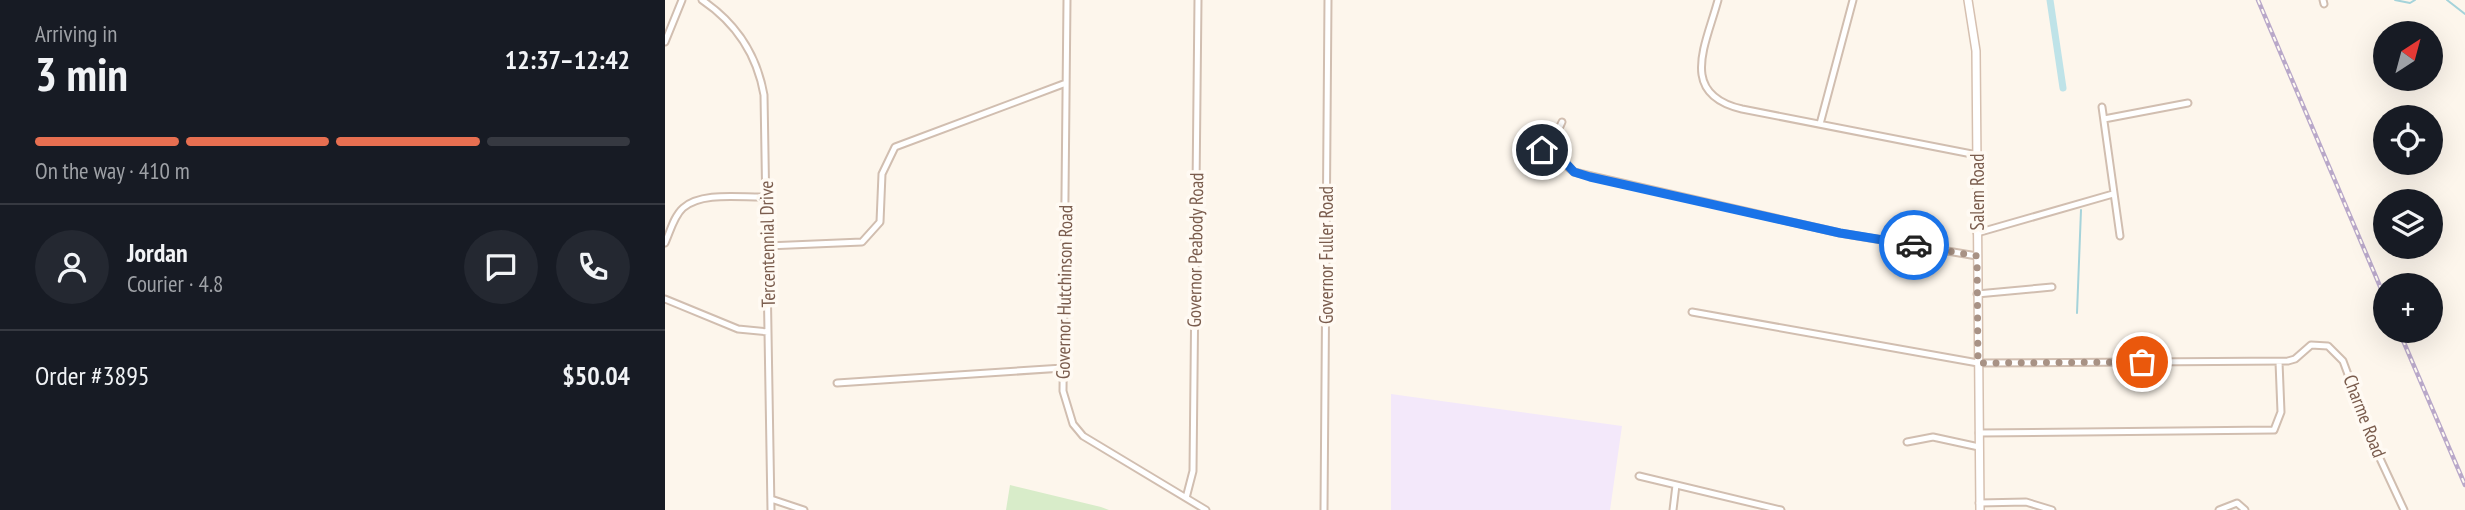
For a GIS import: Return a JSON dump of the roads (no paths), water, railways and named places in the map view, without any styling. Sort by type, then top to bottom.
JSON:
[{"type":"main road","name":"Salem Road","points":[[1968,0],[1976,44],[1980,506]]},
{"type":"street","points":[[665,42],[681,0]]},
{"type":"street","name":"Tercentennial Drive","points":[[702,0],[743,39],[760,73],[765,107],[771,510]]},
{"type":"street","name":"Governor Hutchinson Road","points":[[1067,0],[1063,368],[1066,408],[1083,436],[1206,510]]},
{"type":"street","name":"Governor Peabody Road","points":[[1186,498],[1193,471],[1198,0]]},
{"type":"street","name":"Governor Fuller Road","points":[[1324,510],[1328,0]]},
{"type":"street","points":[[1718,0],[1700,66],[1703,83],[1710,94],[1733,107],[1976,155]]},
{"type":"street","points":[[1820,124],[1853,0]]},
{"type":"street","points":[[767,246],[862,242],[880,222],[881,174],[895,147],[1066,83]]},
{"type":"street","points":[[2103,119],[2189,103]]},
{"type":"street","points":[[2102,107],[2120,236]]},
{"type":"street","points":[[1562,122],[1557,139],[1562,159],[1574,172],[1840,233],[1977,256]]},
{"type":"street","points":[[1557,139],[1544,145],[1542,155],[1551,162],[1562,159]]},
{"type":"street","points":[[1977,233],[2113,194]]},
{"type":"street","points":[[665,243],[678,213],[689,204],[709,199],[766,197]]},
{"type":"street","points":[[1977,294],[2052,286]]},
{"type":"street","points":[[665,299],[738,329],[768,332]]},
{"type":"street","name":"Charme Road","points":[[1692,312],[1978,363],[2279,362],[2295,359],[2315,344],[2328,346],[2336,351],[2349,374],[2367,426],[2404,510]]},
{"type":"street","points":[[1979,433],[2277,428],[2281,404],[2279,362]]},
{"type":"street","points":[[837,383],[1063,368]]},
{"type":"street","points":[[1907,442],[1933,437],[1979,447]]},
{"type":"street","points":[[1639,476],[1781,510]]},
{"type":"street","points":[[1673,510],[1676,485]]},
{"type":"street","points":[[771,499],[804,510]]},
{"type":"street","points":[[1980,506],[2026,502],[2052,510]]},
{"type":"street","points":[[2218,510],[2237,503],[2245,510]]},
{"type":"waterway","points":[[2050,0],[2063,88]]},
{"type":"waterway","points":[[2395,0],[2410,3],[2415,0]]},
{"type":"waterway","points":[[2447,0],[2465,14]]},
{"type":"waterway","points":[[2077,313],[2081,210]]},
{"type":"railway","points":[[2258,0],[2374,273]]},
{"type":"railway","points":[[2404,343],[2465,485]]}]
